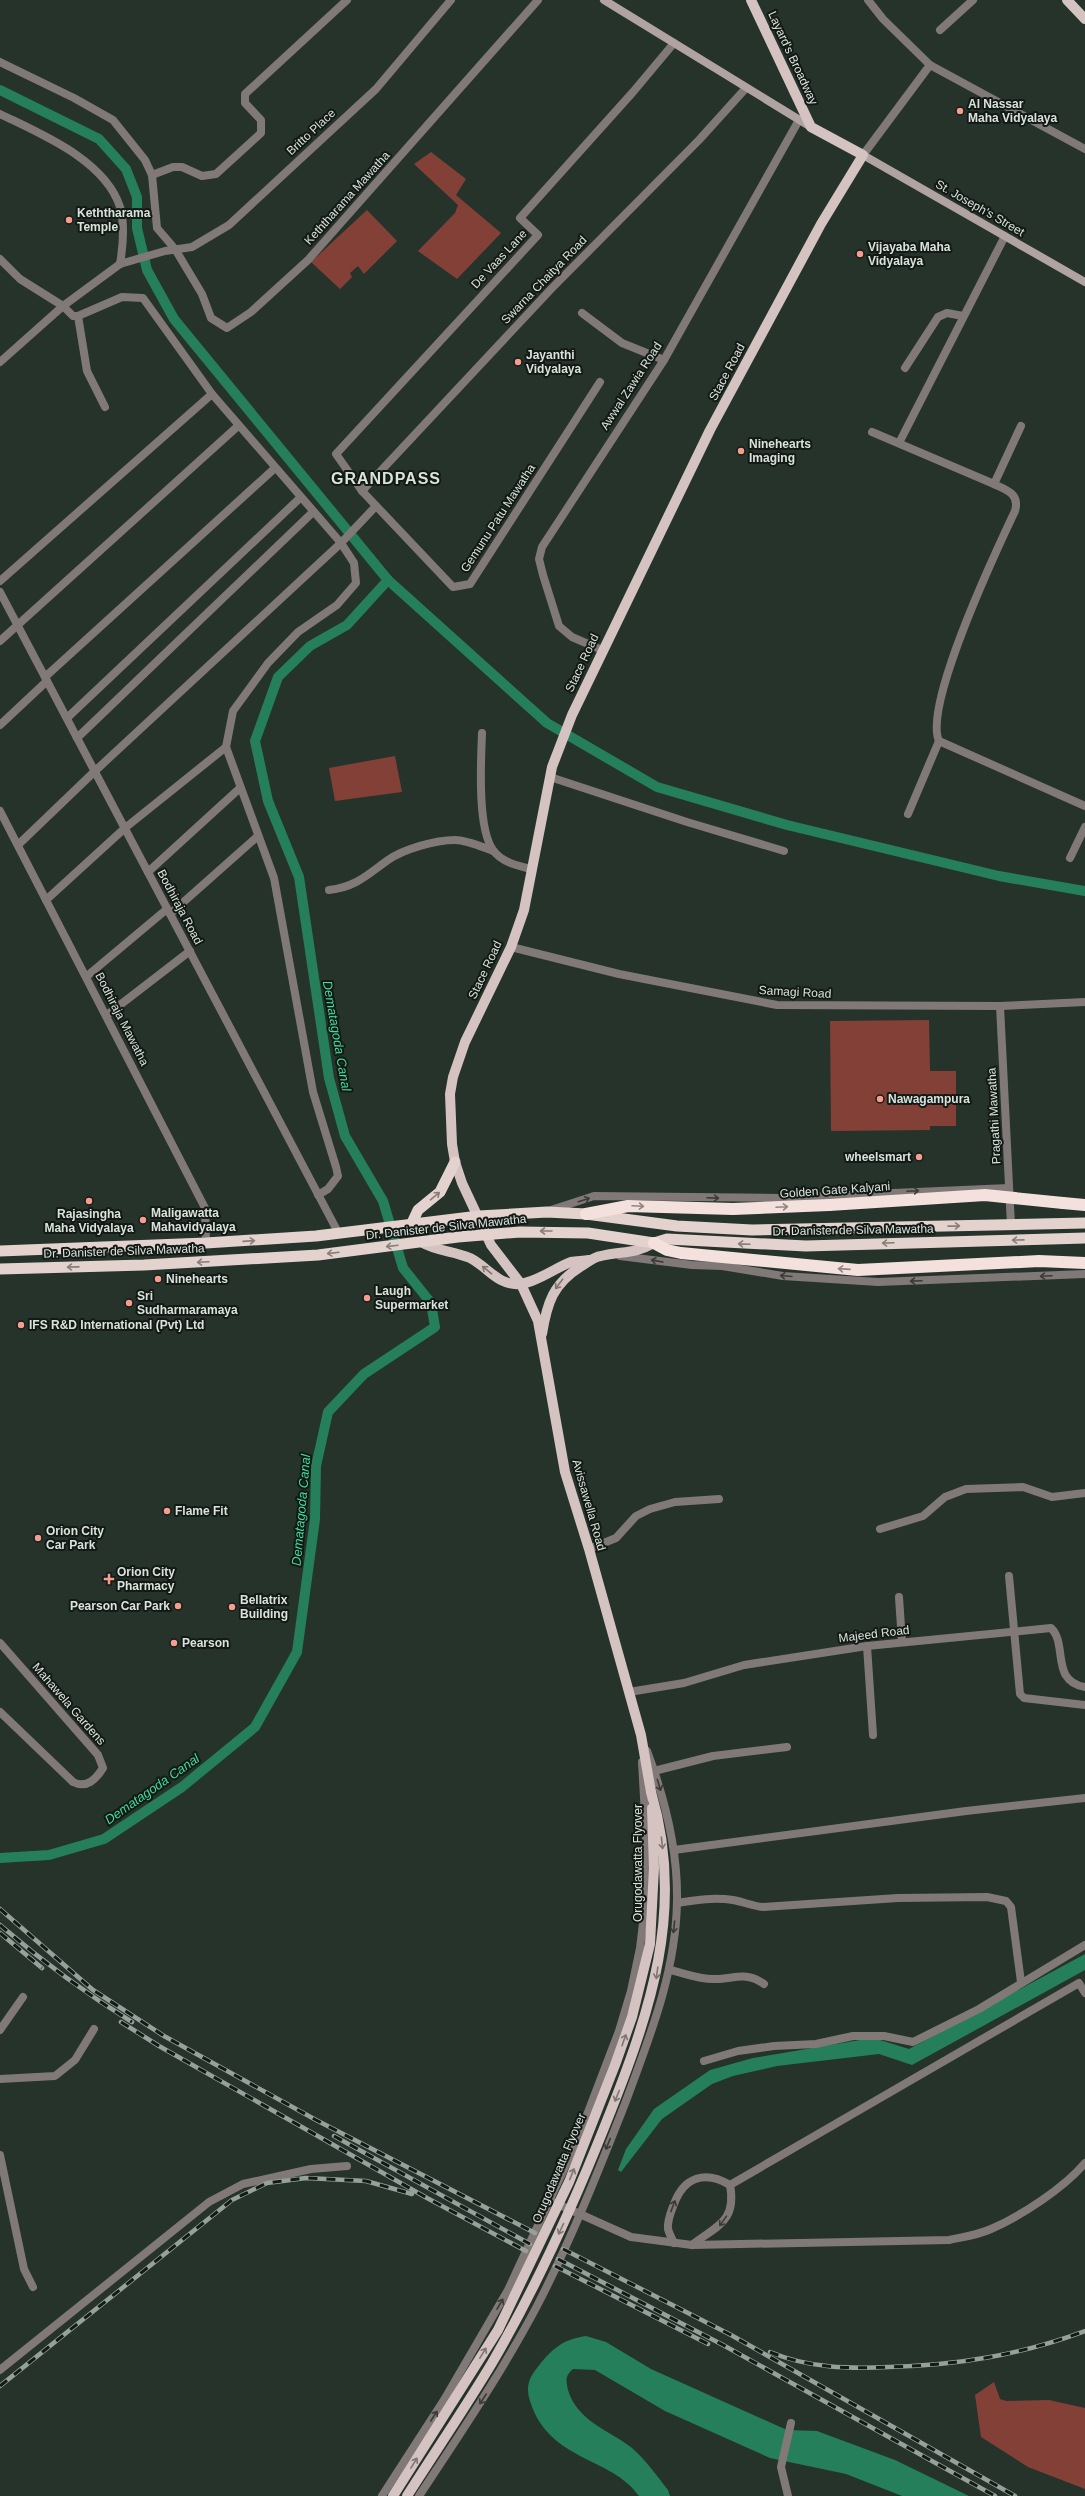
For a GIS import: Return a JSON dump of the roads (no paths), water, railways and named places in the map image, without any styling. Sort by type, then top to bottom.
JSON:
[{"type":"highway","points":[[409,1226],[418,1210],[440,1192],[455,1162]]},
{"type":"highway","name":"Golden Gate Kalyani","points":[[586,1214],[628,1206],[733,1209],[830,1205],[985,1195],[1085,1205]]},
{"type":"highway","name":"Dr. Danister de Silva Mawatha","points":[[0,1251],[206,1244],[339,1234],[479,1216],[547,1212],[586,1214],[651,1223],[752,1230],[1085,1223]]},
{"type":"highway","name":"Dr. Danister de Silva Mawatha","points":[[0,1269],[144,1265],[318,1255],[486,1234],[535,1231],[569,1232],[654,1243],[667,1240],[806,1246],[1085,1238]]},
{"type":"highway","points":[[654,1243],[666,1250],[734,1259],[809,1266],[883,1269],[1039,1261],[1085,1263]]},
{"type":"main road","points":[[604,0],[811,127],[863,155]]},
{"type":"main road","name":"Layard's Broadway","points":[[751,0],[811,127]]},
{"type":"main road","points":[[1067,0],[1085,19]]},
{"type":"main road","name":"St. Joseph's Street","points":[[863,155],[1085,282]]},
{"type":"main road","name":"Stace Road","points":[[486,1234],[479,1216],[464,1189],[455,1162],[450,1114],[453,1077],[465,1042],[511,947],[524,910],[554,761],[572,715],[602,650],[710,430],[821,224],[863,155]]},
{"type":"main road","name":"Avissawella Road","points":[[486,1234],[521,1284],[535,1315],[541,1338],[564,1472],[589,1549],[641,1735],[651,1792]]},
{"type":"main road","points":[[416,1243],[438,1250],[458,1253],[470,1258],[502,1282],[521,1284],[572,1262],[640,1251],[654,1243]]},
{"type":"main road","points":[[541,1338],[548,1307],[556,1287],[571,1272],[589,1260]]},
{"type":"main road","name":"Orugodawatta Flyover","points":[[393,2496],[498,2330],[569,2182],[615,2065],[632,2017],[650,1944],[654,1868],[651,1792]]},
{"type":"main road","name":"Orugodawatta Flyover","points":[[407,2496],[492,2363],[540,2274],[581,2186],[627,2070],[655,1980],[665,1916],[665,1872],[660,1822],[651,1792]]},
{"type":"street","points":[[152,175],[173,167],[182,167],[202,176],[216,174],[261,133],[261,120],[245,103],[245,94],[347,0]]},
{"type":"street","name":"Britto Place","points":[[120,264],[165,251],[192,247],[229,225],[376,89],[451,0]]},
{"type":"street","name":"Keththarama Mawatha","points":[[175,250],[202,294],[211,318],[227,328],[251,312],[308,260],[538,0]]},
{"type":"street","points":[[868,0],[883,19],[930,65],[1085,149]]},
{"type":"street","points":[[940,30],[973,0]]},
{"type":"street","name":"De Vaas Lane","points":[[336,454],[538,235],[520,218],[633,92],[674,43]]},
{"type":"street","points":[[0,62],[74,98],[112,120],[145,160],[152,175],[157,228],[175,250]]},
{"type":"street","points":[[863,155],[930,65]]},
{"type":"street","name":"Swarna Chaitya Road","points":[[362,491],[552,288],[699,140],[746,88]]},
{"type":"street","points":[[0,114],[85,160],[110,185],[120,207],[123,243],[120,264],[64,306],[0,362]]},
{"type":"street","name":"Awwal Zawia Road","points":[[602,650],[572,637],[559,626],[539,559],[542,547],[664,360],[800,120]]},
{"type":"street","points":[[899,443],[1005,236]]},
{"type":"street","points":[[0,259],[20,278],[64,306],[73,316],[78,316],[122,297],[143,298],[212,394],[300,498],[341,543],[354,563],[356,583],[337,605],[298,632],[268,663],[233,711],[226,747],[274,878],[313,1092],[338,1176],[328,1188],[318,1195]]},
{"type":"street","points":[[582,313],[622,342],[664,360]]},
{"type":"street","points":[[905,368],[938,317],[944,313],[963,316]]},
{"type":"street","points":[[78,316],[87,371],[105,407]]},
{"type":"street","name":"Gemunu Patu Mawatha","points":[[336,454],[362,491],[453,587],[470,584],[600,382]]},
{"type":"street","points":[[0,581],[212,394]]},
{"type":"street","points":[[0,641],[238,426]]},
{"type":"street","points":[[994,484],[1021,426]]},
{"type":"street","points":[[872,432],[1012,493],[1016,507],[973,605],[951,663],[938,714],[936,732],[939,741],[908,814]]},
{"type":"street","points":[[0,725],[46,679],[275,468]]},
{"type":"street","points":[[67,718],[300,498]]},
{"type":"street","points":[[19,844],[94,771],[341,543],[376,506]]},
{"type":"street","points":[[77,738],[313,512]]},
{"type":"street","name":"Bodhiraja Road","points":[[0,592],[339,1234]]},
{"type":"street","points":[[482,733],[480,790],[489,840],[493,851]]},
{"type":"street","points":[[939,741],[1085,806]]},
{"type":"street","points":[[46,900],[125,828],[226,747]]},
{"type":"street","points":[[550,777],[687,822],[784,851]]},
{"type":"street","points":[[148,872],[240,788]]},
{"type":"street","name":"Bodhiraja Mawatha","points":[[0,811],[19,844],[46,900],[107,1015],[205,1208],[206,1244]]},
{"type":"street","points":[[1070,858],[1085,826]]},
{"type":"street","points":[[86,976],[169,911],[258,836]]},
{"type":"street","points":[[329,890],[346,888],[356,884],[390,859],[413,848],[455,840],[493,851],[504,859],[531,870]]},
{"type":"street","name":"Samagi Road","points":[[511,947],[618,974],[758,1002],[808,1006],[1000,1006],[1085,1002]]},
{"type":"street","points":[[107,1015],[190,951]]},
{"type":"street","name":"Pragathi Mawatha","points":[[1000,1006],[1011,1225]]},
{"type":"street","points":[[547,1212],[594,1196],[770,1198],[1009,1188]]},
{"type":"street","points":[[612,1255],[692,1266],[722,1266],[783,1276],[878,1282],[1085,1274]]},
{"type":"street","points":[[880,1529],[923,1516],[945,1497],[966,1489],[1023,1487],[1052,1497],[1085,1493]]},
{"type":"street","points":[[589,1549],[616,1538],[636,1516],[650,1509],[675,1502],[719,1499]]},
{"type":"street","points":[[1009,1576],[1015,1631],[1018,1686],[1024,1698],[1085,1705]]},
{"type":"street","points":[[899,1597],[902,1642]]},
{"type":"street","name":"Majeed Road","points":[[629,1692],[684,1683],[744,1665],[867,1646],[1051,1628],[1056,1635],[1061,1664],[1067,1677],[1077,1685],[1085,1687]]},
{"type":"street","points":[[867,1646],[872,1736]]},
{"type":"street","name":"Mahawela Gardens","points":[[0,1712],[73,1782],[80,1785],[90,1783],[98,1777],[103,1768],[98,1755],[2,1648]]},
{"type":"street","points":[[419,2496],[487,2393],[536,2306],[578,2214],[639,2066],[660,2005],[670,1970],[677,1903],[674,1850],[664,1802],[641,1735]]},
{"type":"street","points":[[382,2496],[444,2400],[508,2290],[577,2141],[618,2032],[631,1990],[640,1948],[646,1869],[641,1735]]},
{"type":"street","points":[[654,1771],[713,1756],[787,1747]]},
{"type":"street","points":[[674,1850],[950,1812],[1085,1798]]},
{"type":"street","points":[[677,1903],[708,1898],[734,1900],[752,1906],[764,1907],[898,1898],[987,1897],[1006,1901],[1011,1907],[1021,1982]]},
{"type":"street","points":[[704,2061],[738,2051],[774,2046],[816,2044],[839,2041],[853,2036],[884,2036],[913,2042],[978,2009],[1085,1945]]},
{"type":"street","points":[[670,1970],[715,1979],[727,1976],[756,1978],[764,1984]]},
{"type":"street","points":[[730,2185],[1080,1983],[1085,1993]]},
{"type":"street","points":[[0,2030],[23,1997]]},
{"type":"street","points":[[0,2079],[55,2076],[75,2060],[94,2029]]},
{"type":"street","points":[[0,2155],[24,2269],[33,2287]]},
{"type":"street","points":[[550,2201],[631,2237],[692,2245],[949,2240],[990,2229],[1032,2205],[1074,2176],[1085,2162]]},
{"type":"street","points":[[0,2370],[209,2202],[243,2184],[311,2169],[347,2166]]},
{"type":"street","points":[[674,2243],[668,2229],[669,2216],[684,2184],[698,2178],[714,2177],[730,2185]]},
{"type":"street","points":[[692,2245],[723,2222],[732,2197],[730,2185]]},
{"type":"street","points":[[508,2290],[536,2306]]},
{"type":"street","points":[[788,2496],[781,2467],[791,2423]]},
{"type":"waterway","points":[[0,90],[99,139],[126,169],[137,197],[137,228],[147,270],[174,319],[388,580],[547,723],[657,787],[787,825],[999,876],[1085,891]]},
{"type":"waterway","name":"Dematagoda Canal","points":[[0,1858],[49,1855],[104,1839],[182,1787],[255,1727],[297,1652],[315,1519],[316,1466],[328,1412],[364,1374],[435,1327],[431,1303],[403,1268],[383,1201],[345,1136],[329,1078],[299,877],[268,801],[255,741],[278,677],[310,646],[347,625],[388,580]]},
{"type":"railway","points":[[0,1909],[93,1990],[164,2036],[316,2120],[535,2233]]},
{"type":"railway","points":[[0,1925],[64,1976],[97,2000],[132,2022]]},
{"type":"railway","points":[[0,1933],[42,1968]]},
{"type":"railway","points":[[121,2022],[159,2046],[427,2198],[526,2251]]},
{"type":"railway","points":[[334,2136],[530,2244]]},
{"type":"railway","points":[[0,2386],[232,2200],[267,2183],[306,2178],[366,2181],[412,2194]]},
{"type":"railway","points":[[563,2249],[731,2335],[1015,2496]]},
{"type":"railway","points":[[558,2259],[723,2345],[995,2496]]},
{"type":"railway","points":[[555,2266],[708,2344]]},
{"type":"railway","points":[[770,2352],[799,2361],[829,2366],[859,2368],[915,2366],[989,2357],[1037,2346],[1085,2331]]},
{"type":"place","name":"Al Nassar Maha Vidyalaya","points":[[960,111]]},
{"type":"place","name":"Keththarama Temple","points":[[69,220]]},
{"type":"place","name":"Vijayaba Maha Vidyalaya","points":[[860,254]]},
{"type":"place","name":"Jayanthi Vidyalaya","points":[[518,362]]},
{"type":"place","name":"Ninehearts Imaging","points":[[741,451]]},
{"type":"place","name":"Nawagampura","points":[[880,1099]]},
{"type":"place","name":"wheelsmart","points":[[919,1157]]},
{"type":"place","name":"Rajasingha Maha Vidyalaya","points":[[89,1201]]},
{"type":"place","name":"Maligawatta Mahavidyalaya","points":[[143,1220]]},
{"type":"place","name":"Ninehearts","points":[[158,1279]]},
{"type":"place","name":"Laugh Supermarket","points":[[367,1298]]},
{"type":"place","name":"Sri Sudharmaramaya","points":[[129,1303]]},
{"type":"place","name":"IFS R&D International (Pvt) Ltd","points":[[21,1325]]},
{"type":"place","name":"Flame Fit","points":[[167,1511]]},
{"type":"place","name":"Orion City Car Park","points":[[38,1538]]},
{"type":"place","name":"Orion City Pharmacy","points":[[109,1579]]},
{"type":"place","name":"Pearson Car Park","points":[[178,1606]]},
{"type":"place","name":"Bellatrix Building","points":[[232,1607]]},
{"type":"place","name":"Pearson","points":[[174,1643]]},
{"type":"district","name":"GRANDPASS","points":[[386,478]]}]
